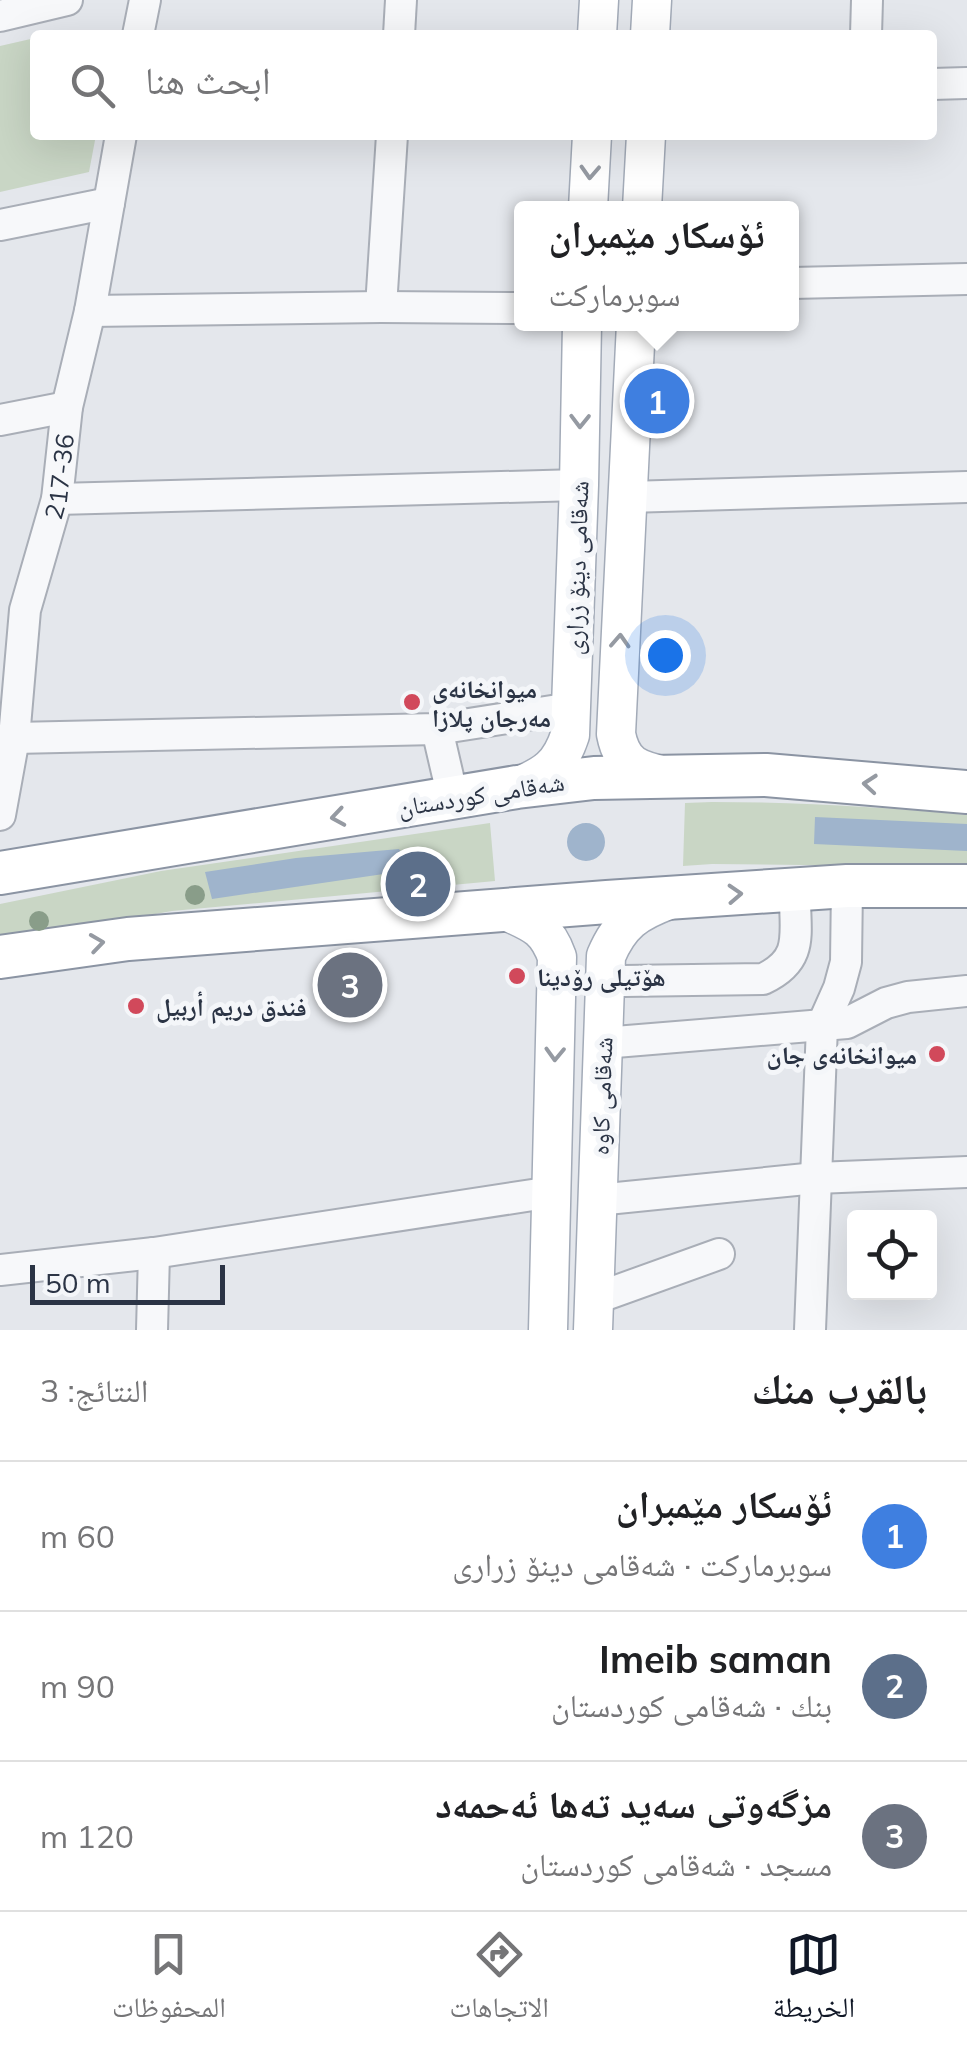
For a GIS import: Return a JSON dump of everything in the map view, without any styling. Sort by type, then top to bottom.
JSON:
[{"type":"highway","name":"شەقامی کوردستان","points":[[0,873],[517,787],[594,778],[766,776],[967,792]]},
{"type":"highway","points":[[0,957],[128,939],[504,910],[846,886],[967,886]]},
{"type":"main road","points":[[597,30],[598,0]]},
{"type":"main road","points":[[650,30],[652,0]]},
{"type":"main road","points":[[588,201],[592,140]]},
{"type":"main road","points":[[642,201],[646,140]]},
{"type":"main road","name":"شەقامی دینۆ زراری","points":[[517,787],[539,778],[554,766],[570,735],[582,331]]},
{"type":"main road","name":"شەقامی دینۆ زراری","points":[[636,331],[616,734],[619,751],[631,764],[642,771],[668,776]]},
{"type":"main road","points":[[570,708],[595,718],[604,716],[617,703]]},
{"type":"main road","name":"شەقامی کاوە","points":[[594,1314],[606,956],[614,936],[630,919],[674,898]]},
{"type":"main road","points":[[504,910],[538,925],[551,941],[557,973],[582,971],[605,983]]},
{"type":"main road","name":"شەقامی کاوە","points":[[539,1324],[552,1192],[557,973]]},
{"type":"street","points":[[0,16],[67,0]]},
{"type":"street","points":[[139,30],[144,0]]},
{"type":"street","points":[[398,30],[401,0]]},
{"type":"street","points":[[866,30],[868,0]]},
{"type":"street","points":[[937,84],[967,83]]},
{"type":"street","name":"217-36","points":[[0,815],[14,738],[12,613],[56,499],[68,407],[90,311],[120,140]]},
{"type":"street","points":[[381,307],[392,140]]},
{"type":"street","points":[[0,225],[109,203]]},
{"type":"street","points":[[799,283],[967,279]]},
{"type":"street","points":[[90,311],[514,308]]},
{"type":"street","points":[[0,420],[68,407]]},
{"type":"street","points":[[56,499],[579,485]]},
{"type":"street","points":[[628,496],[967,487]]},
{"type":"street","points":[[14,738],[438,729],[570,708]]},
{"type":"street","points":[[438,729],[452,798]]},
{"type":"street","points":[[810,1330],[822,1026],[840,988],[846,962],[846,886]]},
{"type":"street","points":[[605,983],[763,979],[778,972],[792,958],[795,948],[796,890]]},
{"type":"street","points":[[602,1042],[846,1023],[886,1003],[967,991]]},
{"type":"street","points":[[597,1200],[816,1178],[967,1172]]},
{"type":"street","points":[[0,1270],[154,1253],[552,1192]]},
{"type":"street","points":[[152,1330],[154,1253]]},
{"type":"street","points":[[594,1314],[719,1254]]},
{"type":"green space","points":[[30,39],[30,140],[95,140],[89,172],[0,192],[0,46]]},
{"type":"green space","points":[[685,803],[967,815],[967,867],[683,866]]},
{"type":"green space","points":[[490,823],[495,881],[172,911],[0,942],[0,904],[161,871]]},
{"type":"water","points":[[815,817],[967,824],[967,851],[814,844]]},
{"type":"water","points":[[586,823],[599,829],[605,842],[599,855],[586,861],[573,855],[567,842],[573,829]]},
{"type":"water","points":[[399,849],[405,858],[404,871],[212,899],[205,872],[296,858]]},
{"type":"place","name":"ئۆسکار مێمبران","points":[[657,401]]},
{"type":"place","name":"میوانخانەی مەرجان پلازا","points":[[412,702]]},
{"type":"place","name":"Imeib saman","points":[[418,884]]},
{"type":"place","name":"هۆتیلی رۆدینا","points":[[517,976]]},
{"type":"place","name":"مزگەوتی سەید تەها ئەحمەد","points":[[350,985]]},
{"type":"place","name":"فندق دريم أربيل","points":[[136,1006]]},
{"type":"place","name":"میوانخانەی جان","points":[[937,1054]]}]
